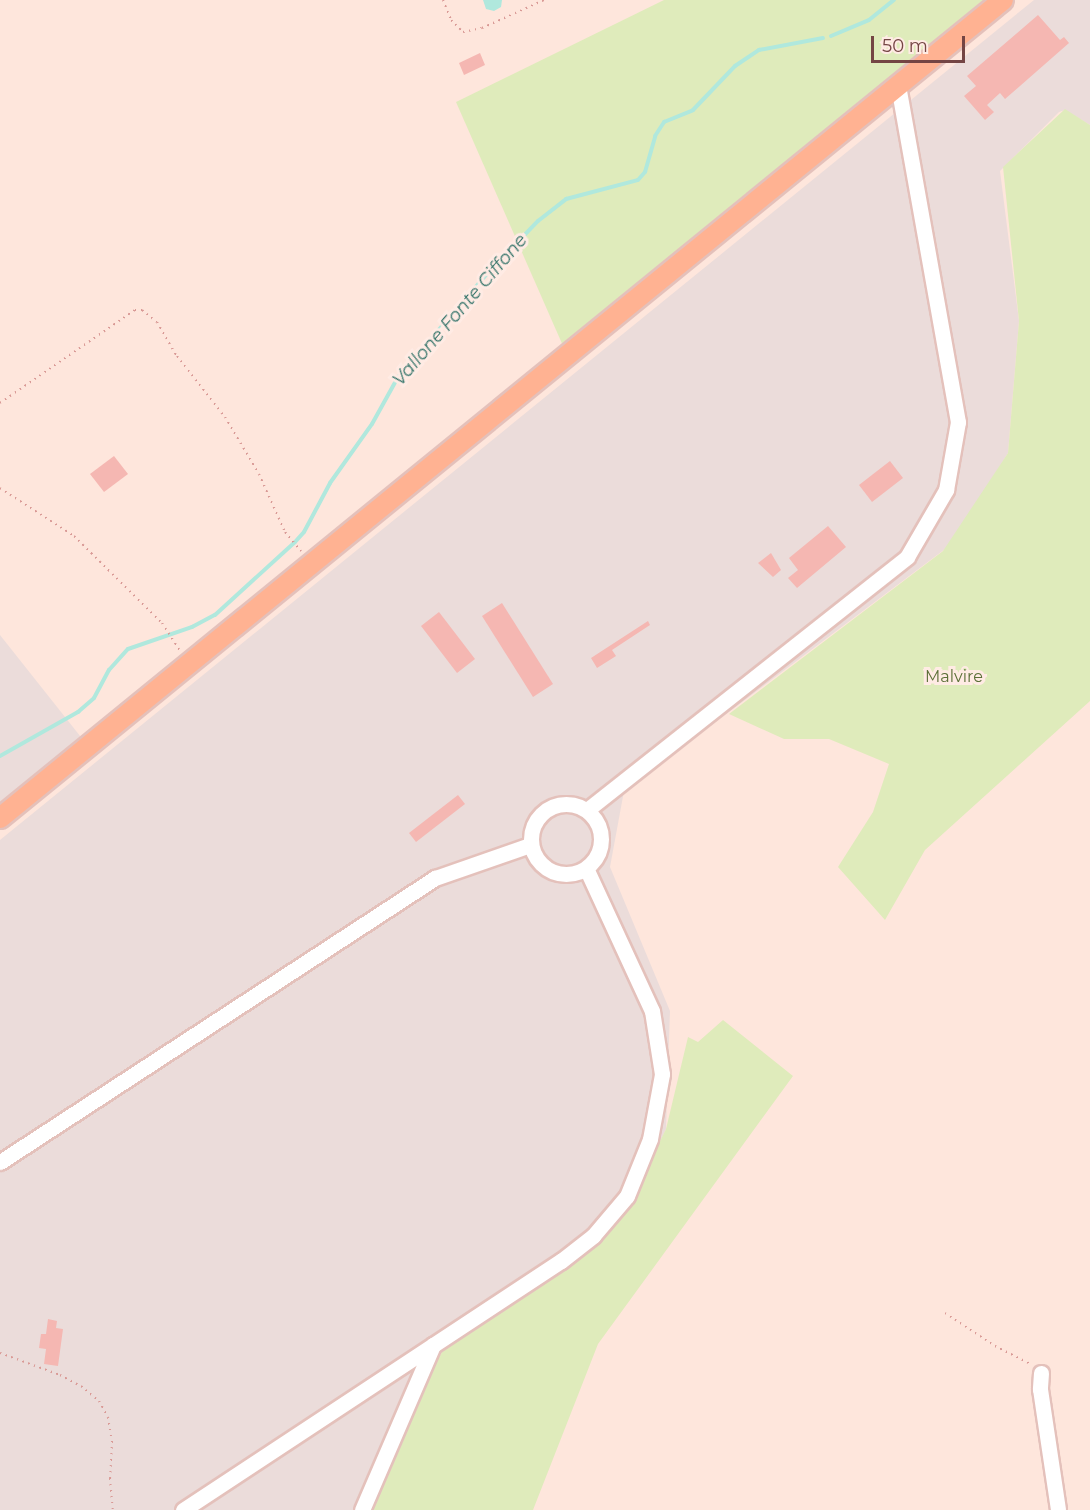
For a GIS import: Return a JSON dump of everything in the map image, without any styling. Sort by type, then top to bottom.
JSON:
[{"type":"main road","points":[[0,818],[1003,0]]},
{"type":"street","points":[[587,810],[907,557],[946,489],[958,422],[898,86]]},
{"type":"street","points":[[561,803],[574,804],[587,810],[596,819],[601,832],[601,846],[595,858],[586,868],[573,874],[559,874],[546,868],[536,858],[530,845],[531,831],[537,818],[547,808],[561,803]]},
{"type":"street","points":[[0,1162],[435,878],[530,845]]},
{"type":"street","points":[[183,1510],[561,1261],[592,1236],[627,1196],[650,1139],[662,1074],[652,1011],[586,868]]},
{"type":"street","points":[[362,1510],[434,1345]]},
{"type":"street","points":[[1041,1373],[1040,1389],[1058,1510]]},
{"type":"path","points":[[443,0],[451,20],[463,32],[482,28],[544,0]]},
{"type":"path","points":[[0,403],[135,310],[142,310],[157,322],[177,356],[225,417],[259,474],[288,536],[300,550]]},
{"type":"path","points":[[0,488],[74,536],[165,626],[172,636]]},
{"type":"path","points":[[945,1313],[1041,1373]]},
{"type":"path","points":[[0,1353],[60,1375],[81,1386],[99,1401],[108,1417],[113,1510]]},
{"type":"shaded area","points":[[1034,0],[1090,0],[1090,125],[1065,110],[1059,112],[1000,171],[1019,321],[1008,453],[953,543],[624,791],[610,867],[670,1011],[666,1129],[633,1198],[582,1254],[438,1351],[363,1510],[0,1510],[0,840]]},
{"type":"shaded area","points":[[0,635],[88,746],[0,818]]},
{"type":"green space","points":[[664,0],[996,0],[567,355],[456,102]]},
{"type":"green space","name":"Malvire","points":[[1065,109],[1090,125],[1090,701],[925,850],[885,920],[838,867],[873,812],[889,764],[829,739],[784,739],[729,714],[943,551],[1008,453],[1019,321],[1003,167]]},
{"type":"green space","points":[[723,1020],[793,1076],[598,1344],[533,1510],[363,1510],[390,1443],[446,1345],[582,1254],[629,1203],[666,1129],[688,1037],[698,1042]]},
{"type":"water","points":[[483,0],[502,0],[501,7],[494,11],[486,9]]},
{"type":"building","points":[[1038,15],[1060,40],[1064,37],[1069,43],[1005,99],[1000,93],[987,105],[994,112],[985,120],[964,96],[976,86],[967,76]]},
{"type":"building","points":[[480,53],[485,65],[464,75],[459,63]]},
{"type":"building","points":[[114,456],[128,474],[104,492],[90,474]]},
{"type":"building","points":[[890,461],[903,478],[872,502],[859,485]]},
{"type":"building","points":[[828,526],[846,547],[797,588],[788,578],[798,570],[789,558]]},
{"type":"building","points":[[771,553],[781,570],[773,577],[758,563]]},
{"type":"building","points":[[502,603],[553,684],[533,697],[482,616]]},
{"type":"building","points":[[439,612],[475,659],[457,673],[421,626]]},
{"type":"building","points":[[648,621],[650,625],[612,650],[616,656],[597,668],[591,658]]},
{"type":"building","points":[[458,795],[465,804],[416,842],[409,833]]},
{"type":"building","points":[[48,1319],[57,1321],[56,1328],[63,1329],[58,1366],[44,1364],[46,1349],[39,1348],[41,1334],[46,1334]]},
{"type":"waterway","name":"Vallone Fonte Ciffone","points":[[831,36],[869,20],[894,0]]},
{"type":"waterway","name":"Vallone Fonte Ciffone","points":[[0,756],[78,712],[94,698],[109,670],[128,649],[192,627],[215,615],[295,542],[304,532],[330,483],[372,424],[398,377],[486,275],[538,221],[566,199],[638,180],[645,172],[655,136],[664,122],[693,110],[735,66],[759,50],[823,38]]}]
